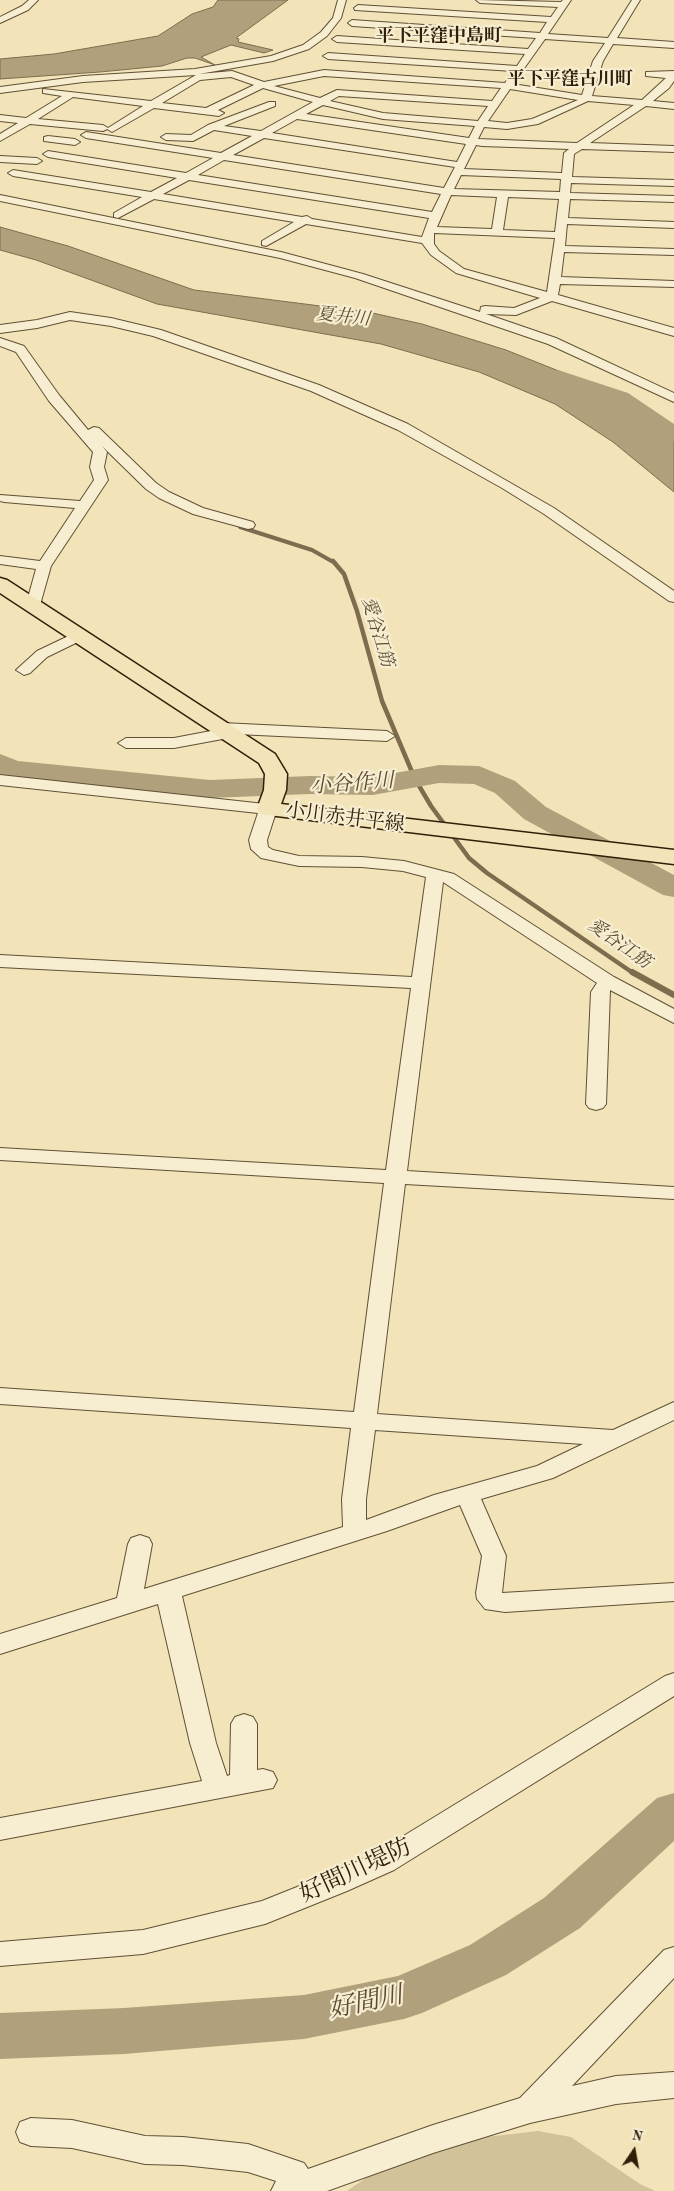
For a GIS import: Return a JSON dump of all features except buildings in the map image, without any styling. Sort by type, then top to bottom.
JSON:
[{"type":"main road","name":"小川赤井平線","points":[[0,584],[267,759],[276,774],[273,794],[425,828],[674,857]]},
{"type":"street","points":[[0,20],[25,8],[34,0]]},
{"type":"street","points":[[0,90],[83,79],[178,74],[248,64],[306,47],[324,34],[338,18],[342,0]]},
{"type":"street","points":[[480,0],[565,3]]},
{"type":"street","points":[[112,129],[198,77],[232,74],[321,102],[383,116],[481,124],[517,125],[534,122],[560,112],[586,98],[598,61],[636,0]]},
{"type":"street","points":[[565,3],[481,124],[459,166],[429,236],[435,254],[460,271],[674,332]]},
{"type":"street","points":[[324,73],[328,56],[337,39],[353,22],[358,4],[554,20]]},
{"type":"street","points":[[338,18],[353,22],[674,45]]},
{"type":"street","points":[[337,39],[530,52]]},
{"type":"street","points":[[328,56],[520,69]]},
{"type":"street","points":[[206,112],[263,85],[324,73],[507,86],[586,98],[674,106]]},
{"type":"street","points":[[649,74],[673,76]]},
{"type":"street","points":[[552,297],[569,153],[576,146],[643,104],[655,95],[673,76]]},
{"type":"street","points":[[0,96],[38,90],[239,116]]},
{"type":"street","points":[[130,90],[132,94],[163,98]]},
{"type":"street","points":[[118,215],[337,93],[495,104]]},
{"type":"street","points":[[1,137],[72,94]]},
{"type":"street","points":[[655,95],[674,96]]},
{"type":"street","points":[[0,117],[100,127],[184,139],[193,138],[212,127],[272,104]]},
{"type":"street","points":[[0,117],[11,110]]},
{"type":"street","points":[[534,110],[560,112]]},
{"type":"street","points":[[296,116],[469,145],[538,151]]},
{"type":"street","points":[[100,127],[75,142],[8,175],[110,189],[303,221],[429,236],[497,233],[559,235]]},
{"type":"street","points":[[212,127],[459,166],[566,175],[660,177],[674,172]]},
{"type":"street","points":[[602,131],[621,133]]},
{"type":"street","points":[[86,136],[447,192],[674,199]]},
{"type":"street","points":[[660,137],[674,138]]},
{"type":"street","points":[[48,139],[75,142]]},
{"type":"street","points":[[469,145],[674,149]]},
{"type":"street","points":[[48,154],[436,216]]},
{"type":"street","points":[[108,164],[118,158]]},
{"type":"street","points":[[0,159],[37,161]]},
{"type":"street","points":[[459,166],[527,164]]},
{"type":"street","points":[[660,177],[674,183]]},
{"type":"street","points":[[660,177],[661,199]]},
{"type":"street","points":[[110,189],[123,179]]},
{"type":"street","points":[[266,243],[372,180]]},
{"type":"street","points":[[0,188],[118,215],[266,243],[346,263],[557,332]]},
{"type":"street","points":[[497,233],[504,194]]},
{"type":"street","points":[[0,198],[281,255],[451,305],[552,341],[674,398]]},
{"type":"street","points":[[561,222],[674,225]]},
{"type":"street","points":[[559,249],[674,252]]},
{"type":"street","points":[[555,280],[674,284]]},
{"type":"street","points":[[451,305],[500,312],[516,310],[552,297]]},
{"type":"street","points":[[0,329],[37,324],[70,316],[117,323],[157,333],[315,388],[403,427],[508,485],[549,511],[674,598]]},
{"type":"street","points":[[646,324],[674,325]]},
{"type":"street","points":[[0,337],[25,344],[91,428],[151,486],[189,507],[248,525]]},
{"type":"street","points":[[0,342],[20,349],[63,410],[83,434],[99,449],[100,454],[97,467],[101,480],[44,566],[33,605]]},
{"type":"street","points":[[4,498],[84,505]]},
{"type":"street","points":[[0,560],[44,566]]},
{"type":"street","points":[[24,670],[42,654],[79,636]]},
{"type":"street","points":[[126,743],[174,743],[225,730],[387,736]]},
{"type":"street","points":[[0,780],[273,794],[258,840],[260,849],[267,854],[299,861],[380,863],[435,874],[458,883],[607,981],[674,1016]]},
{"type":"street","points":[[356,1531],[353,1514],[364,1421],[435,874]]},
{"type":"street","points":[[0,961],[421,983]]},
{"type":"street","points":[[596,1104],[600,992],[607,981]]},
{"type":"street","points":[[0,1154],[674,1193]]},
{"type":"street","points":[[0,1396],[617,1439]]},
{"type":"street","points":[[0,1644],[356,1531],[466,1494],[544,1472],[617,1439],[674,1410]]},
{"type":"street","points":[[466,1494],[494,1556],[489,1593],[490,1600],[494,1602],[505,1603],[674,1592]]},
{"type":"street","points":[[129,1602],[140,1544]]},
{"type":"street","points":[[168,1590],[203,1743],[242,1784]]},
{"type":"street","name":"好間川堤防","points":[[0,1954],[143,1942],[265,1912],[337,1883],[393,1857],[674,1683]]},
{"type":"street","points":[[242,1784],[244,1724]]},
{"type":"street","points":[[0,1829],[242,1784]]},
{"type":"street","points":[[530,2109],[674,1959]]},
{"type":"street","points":[[31,2132],[72,2134],[145,2150],[183,2151],[248,2158],[293,2174],[294,2188],[530,2109],[616,2090],[674,2086]]},
{"type":"shaded area","points":[[538,2131],[571,2137],[640,2184],[655,2191],[347,2191],[376,2171],[486,2137]]},
{"type":"water","points":[[218,0],[288,0],[236,38],[239,39],[238,42],[273,50],[264,53],[231,45],[201,57],[215,65],[195,58],[187,58],[162,66],[0,79],[0,59],[54,54],[158,36],[192,14],[213,7]]},
{"type":"water","points":[[0,227],[68,246],[194,290],[368,312],[422,324],[506,350],[594,385],[632,414],[674,440],[674,492],[613,442],[555,404],[479,372],[381,344],[157,304],[36,260],[0,250]]},
{"type":"waterway","name":"夏井川","points":[[558,377],[620,398],[674,434]]},
{"type":"waterway","name":"愛谷江筋","points":[[240,527],[312,550],[334,563]]},
{"type":"waterway","name":"愛谷江筋","points":[[334,563],[344,574],[357,611],[382,701],[415,779],[431,806],[469,858],[487,873],[633,973]]},
{"type":"waterway","name":"小谷作川","points":[[0,763],[12,769],[210,789],[310,785],[373,786],[439,774],[479,775],[505,787],[535,813],[674,888]]},
{"type":"waterway","name":"愛谷江筋","points":[[632,972],[674,995]]},
{"type":"waterway","name":"好間川","points":[[0,2036],[124,2031],[304,2017],[404,1997],[488,1960],[562,1913],[674,1812]]},
{"type":"district","name":"平下平窪中島町","points":[[439,36]]},
{"type":"district","name":"平下平窪古川町","points":[[570,79]]}]
